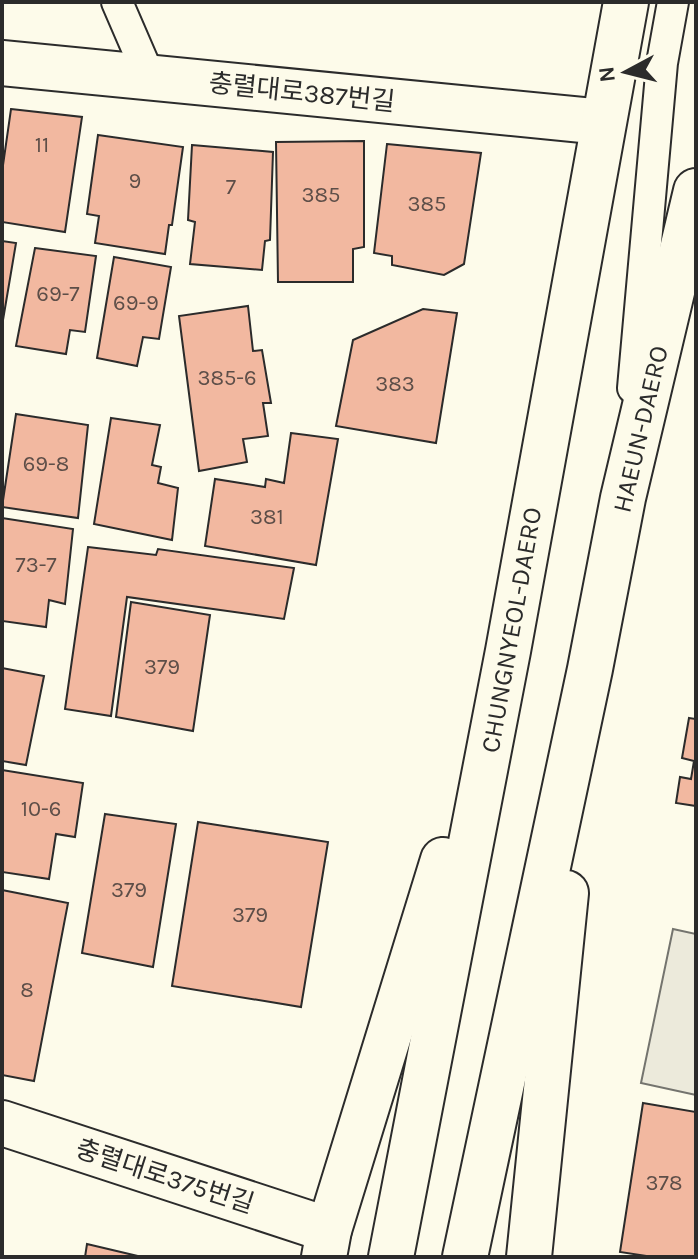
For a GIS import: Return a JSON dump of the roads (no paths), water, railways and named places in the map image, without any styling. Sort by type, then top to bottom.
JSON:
[{"type":"main road","name":"CHUNGNYEOL-DAERO","points":[[391,1257],[508,651],[626,2]]},
{"type":"main road","name":"충렬대로387번길","points":[[2,63],[603,122]]},
{"type":"main road","name":"HAEUN-DAERO","points":[[590,669],[623,498],[696,191]]},
{"type":"main road","points":[[326,1244],[508,651]]},
{"type":"main road","points":[[465,1257],[590,669]]},
{"type":"main road","points":[[529,1257],[590,669]]},
{"type":"main road","name":"충렬대로375번길","points":[[2,1123],[326,1244]]},
{"type":"lane","points":[[117,2],[149,76]]},
{"type":"lane","points":[[623,498],[662,63],[673,2]]}]
